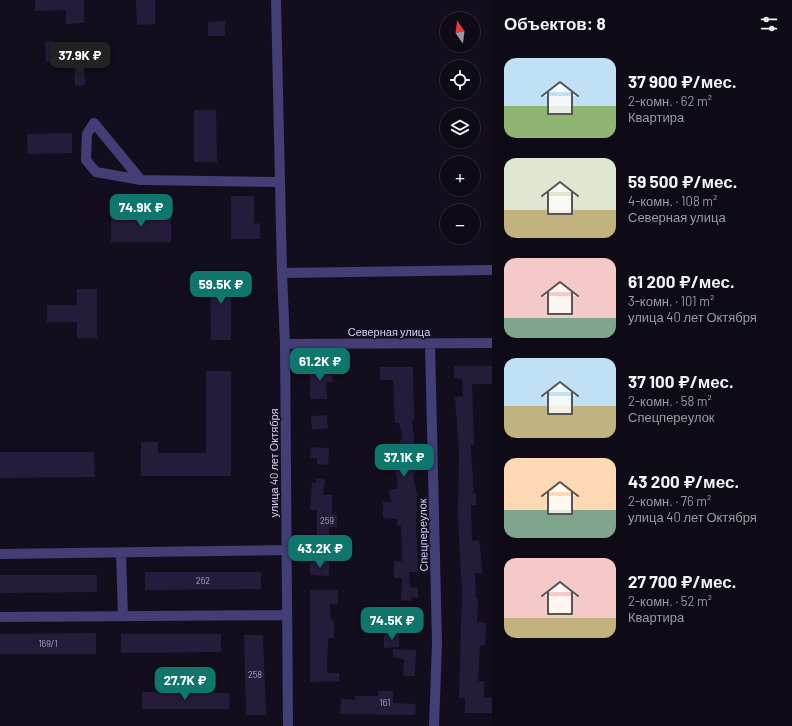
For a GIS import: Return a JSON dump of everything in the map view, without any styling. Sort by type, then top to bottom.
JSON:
[{"type":"street","name":"улица 40 лет Октября","points":[[276,0],[285,344],[288,726]]},
{"type":"street","points":[[142,180],[94,123],[86,134],[86,160],[96,172],[142,180],[280,182]]},
{"type":"street","points":[[282,273],[492,270]]},
{"type":"street","name":"Северная улица","points":[[285,344],[492,343]]},
{"type":"street","name":"Спецпереулок","points":[[430,344],[437,643],[434,726]]},
{"type":"street","points":[[0,554],[121,554],[286,550]]},
{"type":"street","points":[[121,554],[123,616]]},
{"type":"street","points":[[0,617],[286,615]]},
{"type":"building","points":[[35,0],[84,0],[84,23],[66,24],[66,10],[35,11]]},
{"type":"building","points":[[136,0],[155,0],[155,24],[137,25]]},
{"type":"building","points":[[225,21],[225,36],[208,36],[208,22]]},
{"type":"building","points":[[54,41],[55,61],[46,62],[45,42]]},
{"type":"building","points":[[84,65],[85,85],[75,86],[74,66]]},
{"type":"building","points":[[194,110],[216,110],[217,162],[194,162]]},
{"type":"building","points":[[72,133],[72,153],[28,154],[27,134]]},
{"type":"building","points":[[231,196],[254,196],[254,224],[260,223],[260,239],[231,239]]},
{"type":"building","points":[[111,214],[171,214],[171,242],[111,242]]},
{"type":"building","points":[[210,271],[231,271],[231,340],[211,340]]},
{"type":"building","points":[[77,289],[97,289],[97,338],[77,338],[77,322],[47,322],[47,305],[77,305]]},
{"type":"building","points":[[332,366],[333,382],[326,382],[327,399],[310,399],[310,367]]},
{"type":"building","points":[[454,366],[492,366],[492,384],[472,384],[474,445],[471,445],[473,493],[476,493],[476,505],[471,505],[472,541],[479,540],[482,573],[475,573],[476,598],[478,599],[477,622],[486,623],[485,645],[480,645],[478,681],[484,681],[484,698],[492,697],[492,713],[465,713],[465,698],[459,698],[462,591],[458,517],[459,454],[455,397],[463,396],[462,379],[454,378]]},
{"type":"building","points":[[380,367],[413,367],[414,419],[412,419],[415,449],[412,449],[416,473],[413,474],[417,495],[416,537],[418,572],[409,572],[410,587],[418,588],[418,598],[412,597],[411,601],[401,600],[402,578],[394,578],[394,561],[402,561],[401,526],[397,525],[397,519],[383,518],[383,502],[391,502],[389,490],[398,488],[395,466],[404,464],[400,440],[403,439],[399,423],[395,423],[393,380],[380,380]]},
{"type":"building","points":[[206,371],[231,371],[231,476],[141,476],[141,442],[158,442],[158,453],[206,453]]},
{"type":"building","points":[[327,415],[328,428],[312,430],[311,416]]},
{"type":"building","points":[[311,447],[329,448],[328,465],[317,464],[317,458],[310,458]]},
{"type":"building","points":[[0,452],[94,452],[95,477],[0,478]]},
{"type":"building","points":[[316,478],[325,480],[323,495],[332,495],[332,515],[337,515],[337,527],[329,527],[330,547],[310,548],[310,537],[317,536],[317,510],[310,510],[312,483],[316,483]]},
{"type":"building","points":[[310,562],[329,562],[329,576],[310,575]]},
{"type":"building","points":[[145,572],[261,572],[261,589],[145,590]]},
{"type":"building","points":[[0,575],[97,575],[97,592],[0,593]]},
{"type":"building","points":[[310,590],[338,590],[338,604],[330,604],[331,621],[334,620],[334,638],[328,638],[327,673],[339,673],[339,681],[310,682]]},
{"type":"building","points":[[96,633],[96,654],[0,654],[0,634]]},
{"type":"building","points":[[121,634],[221,634],[221,652],[121,653]]},
{"type":"building","points":[[399,634],[399,647],[384,648],[384,635]]},
{"type":"building","points":[[244,635],[263,635],[266,715],[246,715]]},
{"type":"building","points":[[393,649],[416,650],[415,676],[403,676],[404,660],[393,657]]},
{"type":"building","points":[[378,691],[393,691],[393,703],[416,704],[415,715],[340,714],[341,699],[355,700],[355,696],[378,696]]},
{"type":"building","points":[[142,692],[230,693],[229,709],[142,709]]}]
